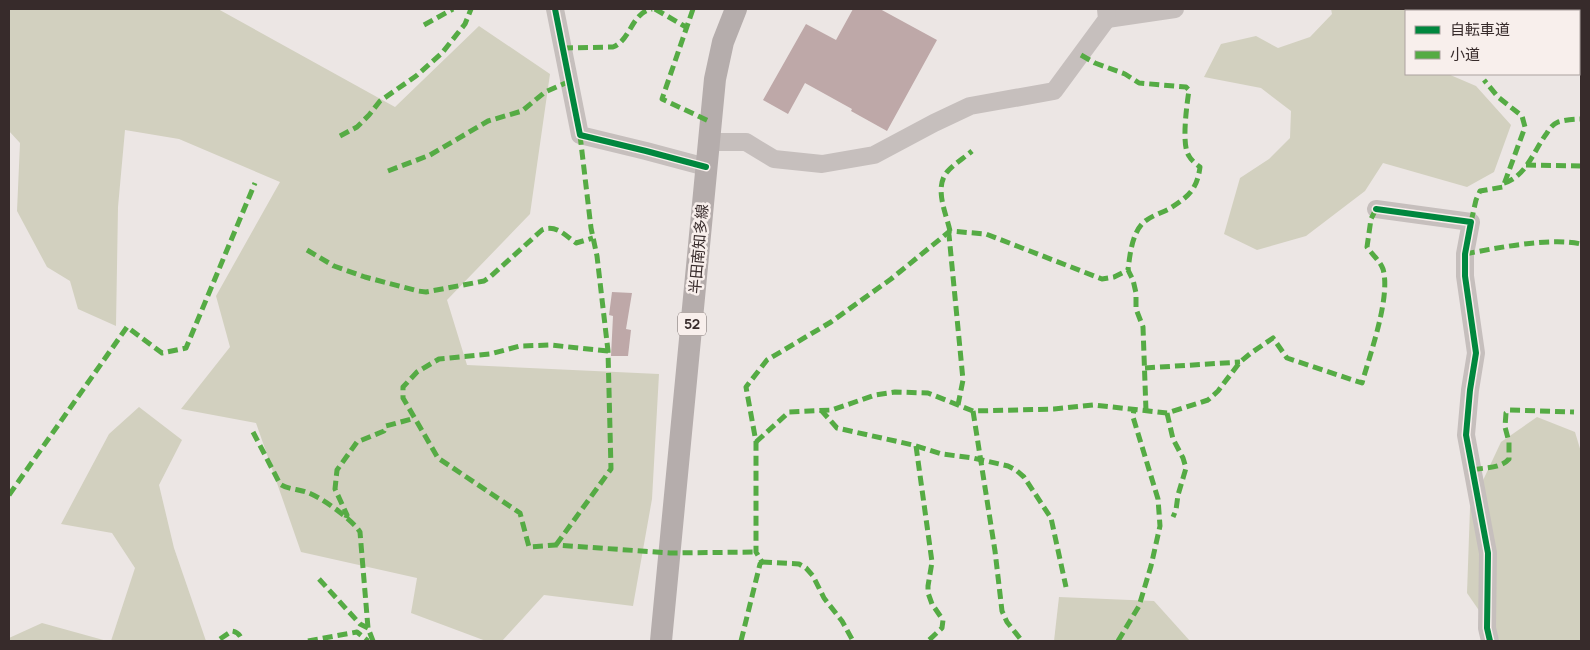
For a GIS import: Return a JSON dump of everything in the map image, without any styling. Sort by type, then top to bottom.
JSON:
[{"type":"main road","name":"半田南知多線","points":[[661,641],[716,79],[723,42],[736,9]]},
{"type":"street","points":[[555,9],[580,135],[638,148],[706,168]]},
{"type":"street","points":[[710,142],[746,142],[774,159],[822,164],[874,155],[970,106],[1054,91],[1107,14],[1176,9]]},
{"type":"street","points":[[1376,209],[1471,222],[1465,254],[1465,276],[1476,354],[1470,390],[1466,435],[1488,553],[1487,628],[1490,641]]},
{"type":"shaded area","points":[[9,9],[218,9],[395,107],[479,26],[550,74],[530,214],[447,300],[467,365],[659,374],[652,499],[633,606],[544,595],[502,641],[486,641],[411,613],[417,578],[301,552],[256,423],[181,409],[230,347],[216,296],[280,182],[179,139],[125,130],[118,207],[116,326],[78,309],[70,281],[47,267],[17,211],[20,143],[9,131]]},
{"type":"shaded area","points":[[1331,9],[1581,9],[1581,16],[1580,10],[1405,10],[1405,75],[1450,75],[1476,86],[1511,125],[1494,172],[1467,187],[1383,163],[1365,191],[1306,236],[1257,250],[1224,234],[1240,178],[1269,159],[1290,138],[1291,111],[1261,88],[1204,77],[1221,44],[1256,36],[1278,48],[1310,37],[1332,14]]},
{"type":"shaded area","points":[[139,407],[182,440],[159,485],[174,548],[206,641],[111,641],[135,568],[112,533],[61,524],[109,434]]},
{"type":"shaded area","points":[[1537,417],[1575,432],[1581,452],[1581,641],[1500,641],[1467,593],[1470,508],[1501,442]]},
{"type":"shaded area","points":[[1059,597],[1154,601],[1190,641],[1054,641]]},
{"type":"shaded area","points":[[42,623],[107,641],[9,641],[9,638]]},
{"type":"building","points":[[853,9],[880,9],[937,40],[887,131],[805,83],[788,114],[763,100],[806,24],[836,40]]},
{"type":"building","points":[[612,292],[632,293],[626,329],[631,330],[628,356],[611,356],[613,316],[609,315]]},
{"type":"marked path","points":[[424,25],[453,9]]},
{"type":"marked path","points":[[340,136],[357,127],[380,101],[416,76],[442,53],[465,24],[471,9]]},
{"type":"marked path","points":[[563,48],[613,47],[624,39],[635,21],[645,11],[652,9]]},
{"type":"marked path","points":[[655,9],[686,27]]},
{"type":"marked path","points":[[693,9],[662,99],[711,122]]},
{"type":"marked path","points":[[1081,55],[1095,63],[1125,74],[1139,83],[1186,87],[1189,90],[1185,143],[1190,157],[1200,167],[1197,182],[1181,201],[1150,218],[1140,227],[1132,244],[1128,270]]},
{"type":"marked path","points":[[1471,222],[1480,191],[1503,187],[1525,127],[1522,116],[1498,97],[1484,80]]},
{"type":"marked path","points":[[388,171],[430,155],[488,121],[522,111],[545,92],[570,81]]},
{"type":"marked path","points":[[1504,183],[1512,180],[1524,169],[1553,125],[1561,121],[1581,119]]},
{"type":"marked path","points":[[556,545],[611,469],[608,351],[580,135]]},
{"type":"marked path","points":[[950,231],[942,201],[941,185],[947,172],[972,151]]},
{"type":"marked path","points":[[1526,165],[1581,166]]},
{"type":"marked path","points":[[9,495],[127,327],[162,353],[186,348],[255,183]]},
{"type":"marked path","points":[[756,442],[789,412],[832,410],[875,395],[895,392],[928,393],[973,411],[1054,409],[1094,405],[1167,413],[1208,400],[1218,391],[1240,362],[1273,338],[1287,358],[1362,383],[1378,326],[1384,295],[1385,281],[1383,269],[1367,247],[1371,219],[1376,209]]},
{"type":"marked path","points":[[307,250],[334,266],[365,277],[426,292],[484,281],[542,230],[556,230],[565,234],[576,243],[593,238]]},
{"type":"marked path","points":[[741,641],[762,562],[756,552],[756,442],[746,387],[767,360],[831,322],[891,279],[950,231],[986,234],[1102,279],[1114,277],[1128,270],[1133,280],[1136,293],[1136,309],[1143,327],[1146,411]]},
{"type":"marked path","points":[[946,233],[949,235],[963,380],[958,405]]},
{"type":"marked path","points":[[1465,254],[1507,246],[1539,243],[1569,242],[1581,244]]},
{"type":"marked path","points":[[608,351],[550,345],[520,346],[490,354],[439,359],[417,372],[403,387],[403,398],[438,458],[520,513],[529,547],[556,545],[670,553],[756,552]]},
{"type":"marked path","points":[[1145,368],[1240,362]]},
{"type":"marked path","points":[[1118,641],[1139,606],[1160,526],[1158,499],[1133,417],[1134,409]]},
{"type":"marked path","points":[[821,410],[837,428],[913,445],[942,454],[973,458],[1008,466],[1016,470],[1024,477],[1051,518],[1066,587]]},
{"type":"marked path","points":[[1473,470],[1501,465],[1509,459],[1509,442],[1505,427],[1506,413],[1510,410],[1574,412]]},
{"type":"marked path","points":[[973,411],[995,551],[1002,611],[1007,622],[1022,641]]},
{"type":"marked path","points":[[1167,413],[1173,439],[1186,468],[1173,517]]},
{"type":"marked path","points":[[346,518],[347,515],[335,489],[337,470],[357,442],[384,431],[386,426],[415,418]]},
{"type":"marked path","points":[[253,432],[280,484],[319,498],[344,515],[360,532],[368,628],[373,641]]},
{"type":"marked path","points":[[916,446],[932,562],[928,593],[932,604],[943,620],[942,628],[928,641]]},
{"type":"marked path","points":[[762,562],[799,564],[806,568],[813,576],[824,598],[842,621],[853,641]]},
{"type":"marked path","points":[[319,579],[360,624],[368,628]]},
{"type":"marked path","points":[[220,639],[232,631],[238,633],[243,641]]},
{"type":"marked path","points":[[308,641],[357,632],[368,641]]},
{"type":"cycle path","points":[[555,9],[580,135],[706,167]]},
{"type":"cycle path","points":[[1376,209],[1471,222],[1465,254],[1465,276],[1476,353],[1466,435],[1488,553],[1487,628],[1490,641]]}]
